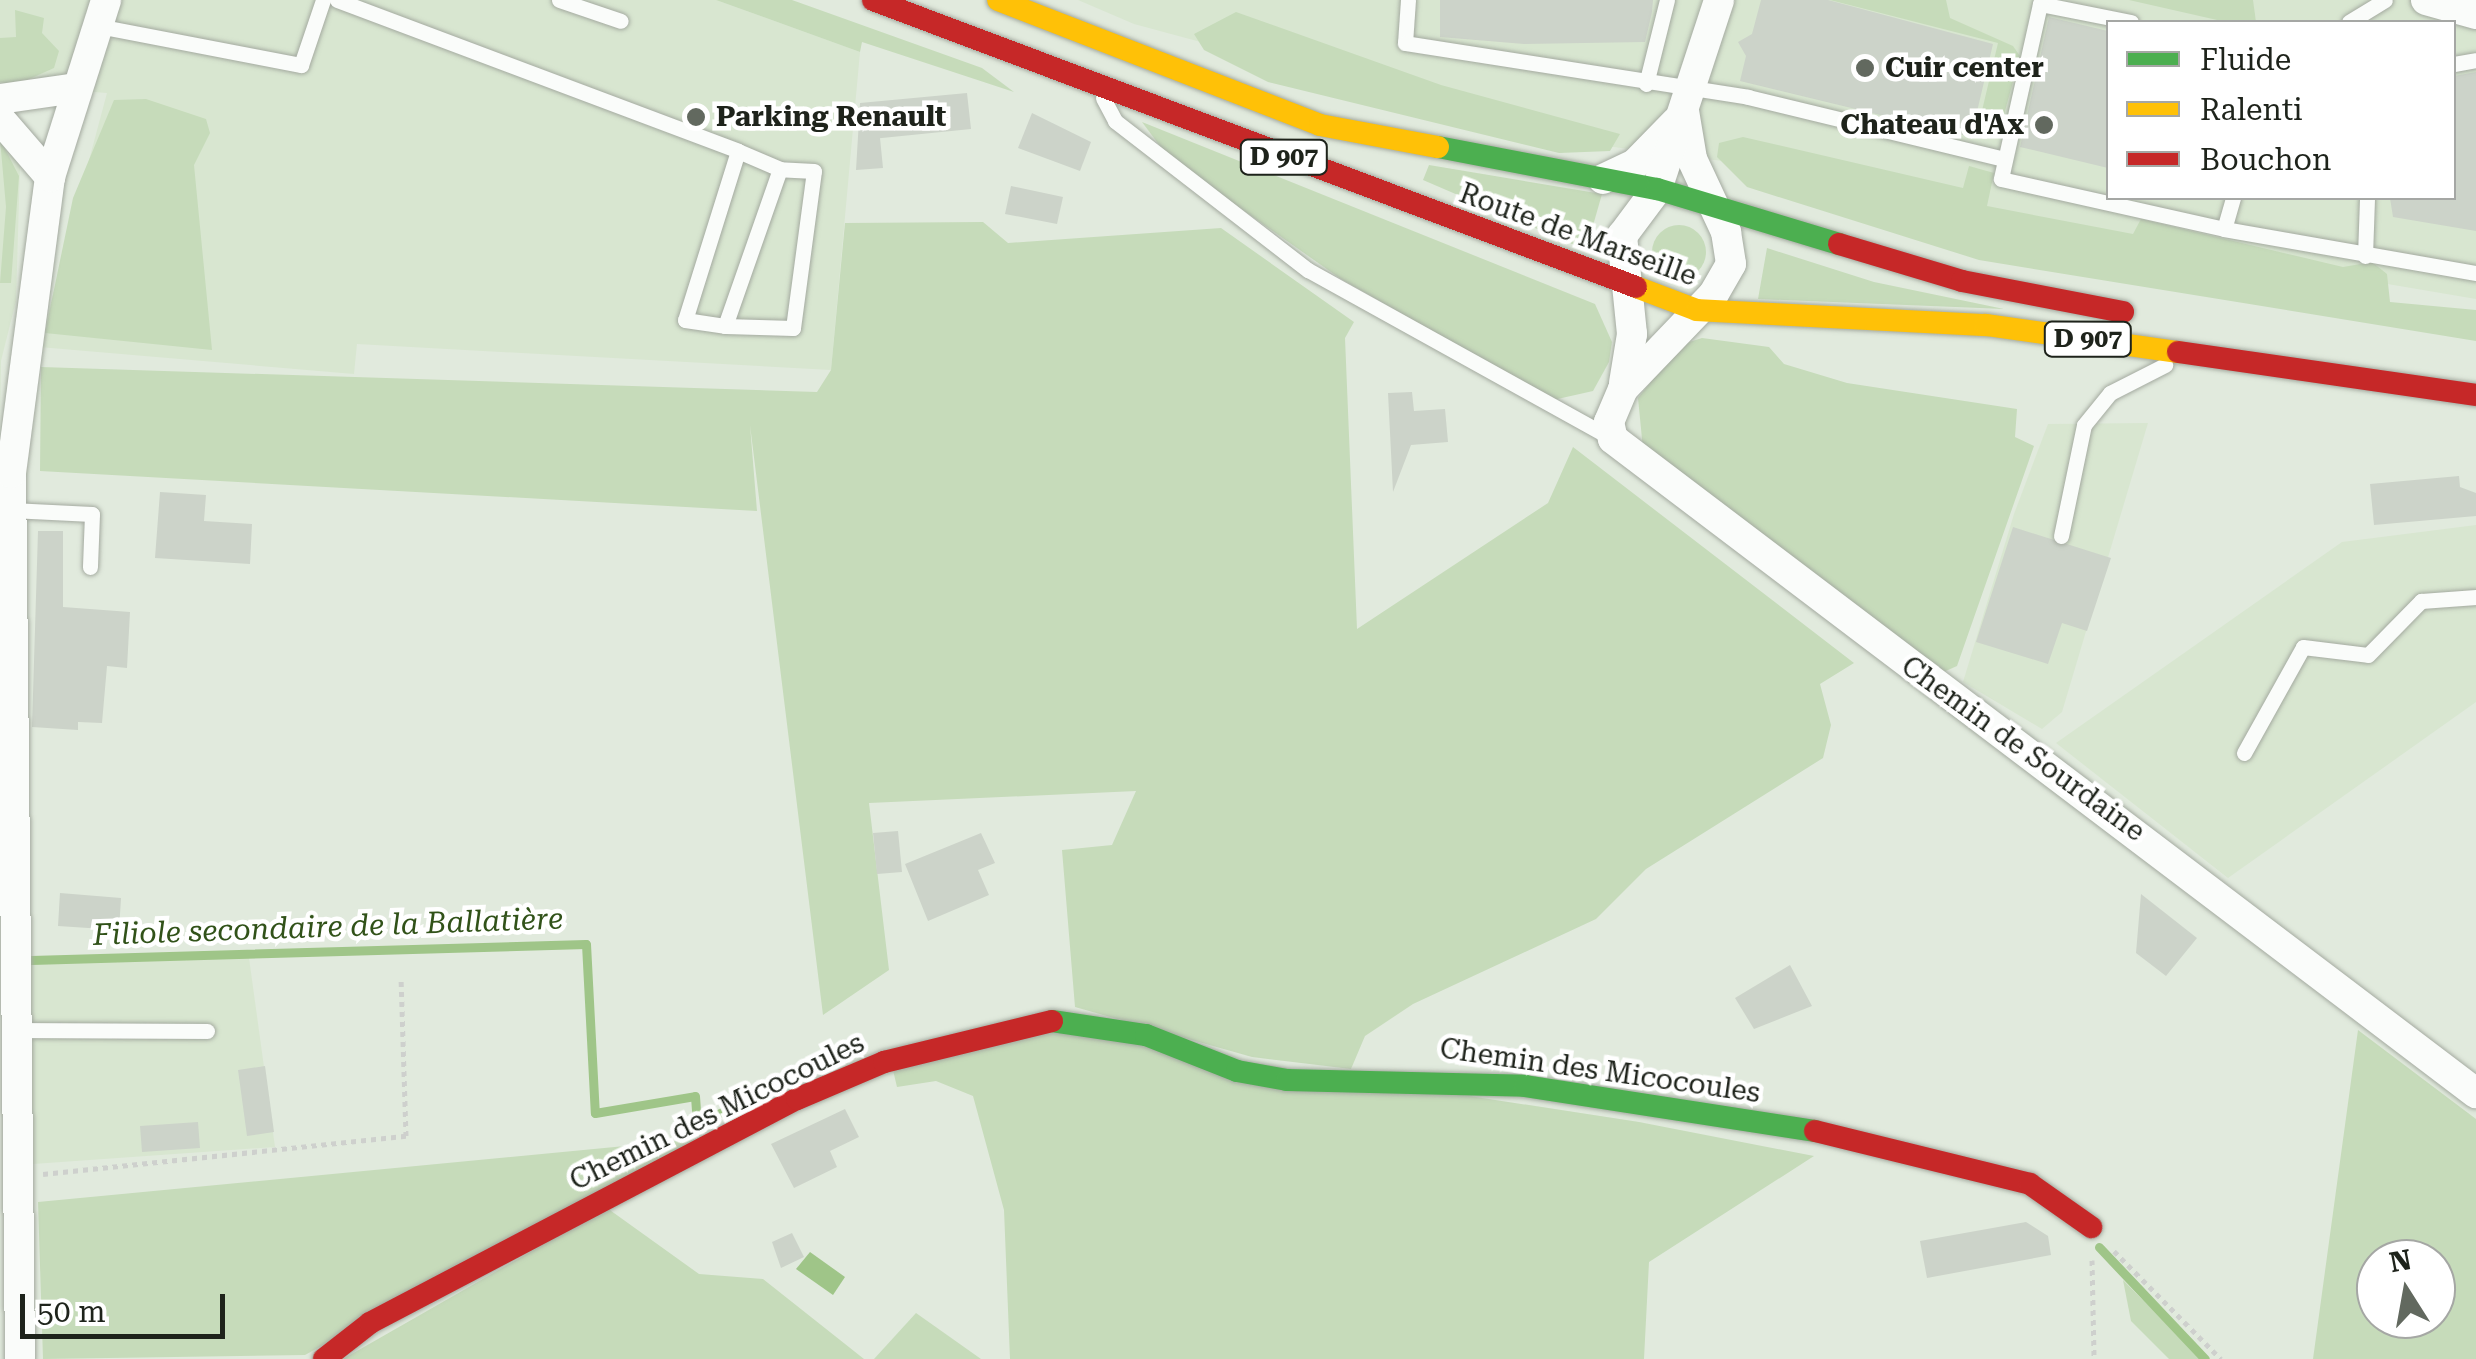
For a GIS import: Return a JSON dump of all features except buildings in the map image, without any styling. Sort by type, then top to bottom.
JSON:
[{"type":"main road","name":"Route de Marseille","points":[[873,0],[1628,288],[1697,310],[1986,325],[2476,394]]},
{"type":"main road","name":"Route de Marseille","points":[[998,0],[1320,125],[1657,189],[1962,281],[2144,315]]},
{"type":"main road","name":"Chemin des Micocoules","points":[[324,1359],[370,1323],[797,1099],[884,1062],[1040,1019],[1146,1035],[1237,1071],[1287,1080],[1525,1086],[1845,1136],[2030,1184],[2091,1227]]},
{"type":"street","points":[[1613,439],[1610,422],[1623,388],[1628,288],[1622,236],[1657,189],[1719,0]]},
{"type":"street","points":[[2426,0],[2476,14]]},
{"type":"street","points":[[20,1359],[17,1030],[9,1001],[10,510],[26,319],[50,177],[62,120],[102,13]]},
{"type":"street","points":[[0,99],[76,88]]},
{"type":"street","points":[[1601,181],[1635,164],[1687,101]]},
{"type":"street","points":[[1623,388],[1697,310],[1731,264],[1715,204],[1692,160],[1687,101]]},
{"type":"street","points":[[0,118],[62,120]]},
{"type":"street","points":[[0,118],[50,177]]},
{"type":"street","name":"Chemin de Sourdaine","points":[[1613,439],[2476,1093]]},
{"type":"lane","points":[[102,13],[301,65],[323,0]]},
{"type":"lane","points":[[337,0],[738,151],[780,169],[814,172],[793,328],[725,326],[685,320],[738,151]]},
{"type":"lane","points":[[559,0],[622,22]]},
{"type":"lane","points":[[1408,0],[1405,43],[1646,84],[1687,101],[1748,96],[2005,159]]},
{"type":"lane","points":[[1646,84],[1667,0]]},
{"type":"lane","points":[[2352,20],[2386,0]]},
{"type":"lane","points":[[2121,20],[2040,4],[2001,179],[2224,229],[2476,273]]},
{"type":"lane","points":[[1096,86],[1116,121],[1308,270],[1613,439]]},
{"type":"lane","points":[[725,326],[780,169]]},
{"type":"lane","points":[[2224,229],[2232,200]]},
{"type":"lane","points":[[2365,256],[2367,200]]},
{"type":"lane","points":[[2061,536],[2084,425],[2110,392],[2188,353]]},
{"type":"lane","points":[[10,510],[92,514],[90,567]]},
{"type":"lane","points":[[2244,753],[2303,648],[2368,655],[2421,601],[2476,597]]},
{"type":"lane","points":[[17,1030],[207,1031]]},
{"type":"path","points":[[16,1176],[406,1136],[401,977]]},
{"type":"path","points":[[2091,1227],[2094,1359]]},
{"type":"path","points":[[2091,1227],[2221,1359]]},
{"type":"shaded area","points":[[0,0],[716,0],[860,52],[831,370],[357,344],[354,374],[39,347],[107,93],[0,85]]},
{"type":"shaded area","points":[[716,0],[792,0],[982,68],[1014,92],[862,42],[860,52]]},
{"type":"shaded area","points":[[1078,0],[2476,0],[2476,299],[1921,205],[1738,163],[1567,141],[1134,24]]},
{"type":"shaded area","points":[[1830,0],[1946,0],[1950,18],[2013,46],[2020,56],[1999,133],[1976,136],[1998,43]]},
{"type":"shaded area","points":[[2129,0],[2253,0],[2256,20],[2217,20]]},
{"type":"shaded area","points":[[15,10],[44,18],[42,33],[59,51],[54,68],[16,85],[0,82],[0,38],[16,37]]},
{"type":"shaded area","points":[[1236,12],[1441,85],[1620,134],[1610,151],[1559,153],[1268,82],[1204,50],[1194,34]]},
{"type":"shaded area","points":[[146,99],[206,119],[210,133],[194,165],[212,350],[45,333],[73,198],[114,100]]},
{"type":"shaded area","points":[[1142,122],[1595,304],[1612,342],[1609,362],[1593,391],[1553,400],[1341,279],[1169,158]]},
{"type":"shaded area","points":[[0,129],[20,166],[16,301],[1,361],[0,420]]},
{"type":"shaded area","points":[[1743,137],[1963,188],[1969,166],[1994,173],[1987,206],[2133,234],[2141,219],[2343,267],[2372,262],[2387,274],[2390,302],[2476,310],[2476,341],[1979,260],[1747,187],[1717,157],[1719,143]]},
{"type":"shaded area","points":[[0,139],[19,176],[11,283],[0,283],[6,207]]},
{"type":"shaded area","points":[[1429,165],[1602,194],[1586,250],[1423,180]]},
{"type":"shaded area","points":[[983,222],[1008,243],[1221,228],[1354,322],[1345,338],[1357,629],[1548,503],[1573,447],[1854,663],[1820,684],[1831,725],[1823,758],[1646,869],[1596,919],[1413,1004],[1365,1036],[1351,1069],[1252,1057],[1075,1007],[1062,850],[1112,845],[1136,791],[869,803],[889,970],[823,1015],[750,425],[757,511],[40,471],[41,367],[817,392],[831,370],[845,223]]},
{"type":"shaded area","points":[[1679,225],[1698,233],[1706,252],[1698,271],[1679,279],[1660,271],[1652,252],[1660,233]]},
{"type":"shaded area","points":[[1767,248],[1874,282],[2004,309],[1758,299]]},
{"type":"shaded area","points":[[1702,338],[1769,347],[1784,364],[1847,383],[2017,409],[2015,437],[2034,446],[1957,666],[1939,674],[1643,449],[1638,398],[1680,345]]},
{"type":"shaded area","points":[[2148,423],[2062,712],[2042,729],[1963,682],[2014,514],[2048,424]]},
{"type":"shaded area","points":[[2476,525],[2476,702],[2228,878],[2056,743],[2342,542]]},
{"type":"shaded area","points":[[249,958],[275,1147],[33,1164],[26,962]]},
{"type":"shaded area","points":[[2358,1030],[2476,1119],[2476,1359],[2313,1359]]},
{"type":"shaded area","points":[[1053,1032],[1639,1122],[1814,1156],[1649,1262],[1644,1359],[1010,1359],[1004,1210],[973,1096],[936,1081],[897,1087],[892,1066]]},
{"type":"shaded area","points":[[698,1139],[305,1355],[43,1359],[38,1202]]},
{"type":"shaded area","points":[[607,1208],[699,1274],[763,1279],[864,1359],[343,1359]]},
{"type":"shaded area","points":[[810,1252],[845,1277],[833,1295],[796,1269]]},
{"type":"shaded area","points":[[2123,1280],[2201,1359],[2169,1359],[2131,1321]]},
{"type":"shaded area","points":[[916,1313],[981,1359],[874,1359]]},
{"type":"waterway","name":"Filiole secondaire de la Ballatière","points":[[31,960],[586,944],[595,1113],[695,1096],[697,1123],[754,1098]]},
{"type":"waterway","name":"Filiole secondaire de la Ballatière","points":[[2099,1247],[2205,1359]]},
{"type":"traffic: fast","points":[[1438,147],[1657,189],[1839,244]]},
{"type":"traffic: fast","points":[[1052,1021],[1146,1035],[1237,1071],[1287,1080],[1525,1086],[1815,1131]]},
{"type":"traffic: slow","points":[[998,0],[1320,125],[1438,147]]},
{"type":"traffic: slow","points":[[1636,287],[1697,310],[1986,325],[2178,352]]},
{"type":"traffic: jam","points":[[873,0],[1636,287]]},
{"type":"traffic: jam","points":[[1839,244],[1962,281],[2123,312]]},
{"type":"traffic: jam","points":[[2178,352],[2476,395]]},
{"type":"traffic: jam","points":[[324,1359],[370,1323],[797,1099],[884,1062],[1052,1021]]},
{"type":"traffic: jam","points":[[1815,1131],[2030,1184],[2091,1227]]},
{"type":"place","name":"Cuir center","points":[[1865,68]]},
{"type":"place","name":"Parking Renault","points":[[696,117]]},
{"type":"place","name":"Chateau d'Ax","points":[[2044,125]]}]
